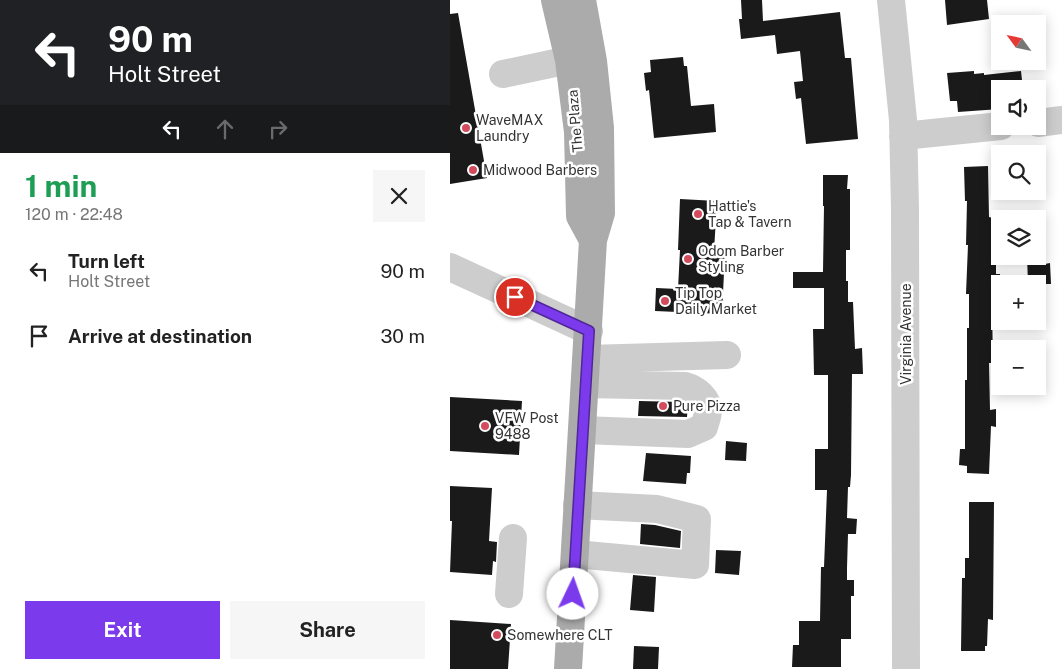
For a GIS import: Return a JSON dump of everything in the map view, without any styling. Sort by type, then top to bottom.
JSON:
[{"type":"main road","name":"The Plaza","points":[[555,0],[569,60],[578,132],[580,216],[593,240]]},
{"type":"main road","name":"The Plaza","points":[[568,669],[593,240],[601,213],[600,128],[593,61],[582,0]]},
{"type":"street","name":"Virginia Avenue","points":[[891,0],[903,136],[906,209],[906,669]]},
{"type":"street","points":[[503,74],[569,60]]},
{"type":"street","points":[[1046,122],[1062,120]]},
{"type":"street","points":[[903,136],[991,127]]},
{"type":"street","points":[[450,267],[589,331]]},
{"type":"street","points":[[586,372],[727,355]]},
{"type":"street","points":[[582,430],[688,434],[704,428],[708,410],[702,395],[694,388],[586,372]]},
{"type":"street","points":[[575,554],[695,565],[697,519],[657,509],[577,505]]},
{"type":"street","points":[[509,594],[513,538]]},
{"type":"building","points":[[741,0],[762,0],[763,21],[840,12],[845,58],[851,58],[858,139],[806,144],[801,98],[796,99],[794,82],[803,81],[800,51],[777,54],[775,35],[741,39],[739,19],[742,19]]},
{"type":"building","points":[[945,0],[987,0],[989,19],[947,25]]},
{"type":"building","points":[[458,13],[487,178],[450,184],[450,14]]},
{"type":"building","points":[[683,57],[684,66],[687,66],[691,106],[714,104],[716,132],[654,138],[649,90],[646,91],[644,73],[651,72],[650,60]]},
{"type":"building","points":[[974,71],[974,74],[984,73],[984,75],[1021,71],[1022,80],[991,80],[991,110],[958,112],[957,101],[950,101],[947,73]]},
{"type":"building","points":[[988,166],[991,265],[996,265],[996,274],[1000,274],[991,275],[993,340],[991,340],[991,363],[989,363],[990,410],[996,409],[996,427],[991,426],[989,474],[967,473],[967,466],[959,465],[960,449],[965,449],[965,380],[967,380],[967,328],[969,328],[969,294],[966,294],[967,201],[965,201],[964,167]]},
{"type":"building","points":[[823,175],[848,175],[847,189],[850,189],[850,250],[846,250],[846,281],[848,281],[848,302],[853,302],[855,349],[862,348],[863,374],[852,374],[851,475],[850,487],[848,487],[847,518],[857,519],[856,534],[848,534],[847,580],[854,580],[854,596],[851,596],[851,639],[841,639],[841,667],[792,667],[793,645],[799,645],[799,621],[820,621],[821,567],[824,567],[827,490],[815,490],[815,449],[828,449],[828,375],[814,375],[813,329],[824,329],[824,288],[793,288],[793,272],[823,272]]},
{"type":"building","points":[[680,199],[717,201],[714,251],[725,252],[722,314],[655,311],[656,288],[678,289]]},
{"type":"building","points":[[1050,263],[1051,284],[1046,284],[1046,275],[1028,275],[1027,265],[1046,265]]},
{"type":"building","name":"VFW Post 9488","points":[[450,397],[522,401],[519,455],[450,451]]},
{"type":"building","points":[[639,401],[683,402],[688,404],[687,417],[638,416]]},
{"type":"building","points":[[726,441],[747,443],[746,461],[725,460]]},
{"type":"building","points":[[646,453],[691,456],[690,473],[687,473],[686,484],[643,481]]},
{"type":"building","points":[[450,486],[492,488],[489,541],[497,542],[496,562],[493,561],[492,575],[450,572],[452,521],[450,521]]},
{"type":"building","points":[[969,502],[994,502],[993,620],[988,619],[987,646],[985,646],[985,651],[961,651],[962,578],[965,578],[965,558],[969,558]]},
{"type":"building","points":[[641,524],[681,531],[680,548],[640,544]]},
{"type":"building","points":[[716,550],[741,551],[739,575],[715,573]]},
{"type":"building","points":[[633,575],[656,577],[654,612],[630,610]]},
{"type":"building","points":[[450,620],[511,624],[508,669],[450,669]]},
{"type":"building","points":[[634,646],[659,647],[658,669],[633,669]]},
{"type":"place","name":"WaveMAX Laundry","points":[[466,128]]},
{"type":"place","name":"Midwood Barbers","points":[[473,170]]},
{"type":"place","name":"Hattie's Tap & Tavern","points":[[698,214]]},
{"type":"place","name":"Odom Barber Styling","points":[[688,259]]},
{"type":"place","name":"Tip Top Daily Market","points":[[665,301]]},
{"type":"place","name":"Pure Pizza","points":[[663,406]]},
{"type":"place","name":"VFW Post 9488","points":[[485,426]]},
{"type":"place","name":"Somewhere CLT","points":[[497,635]]},
{"type":"route","points":[[515,297],[589,331],[573,594]]}]
